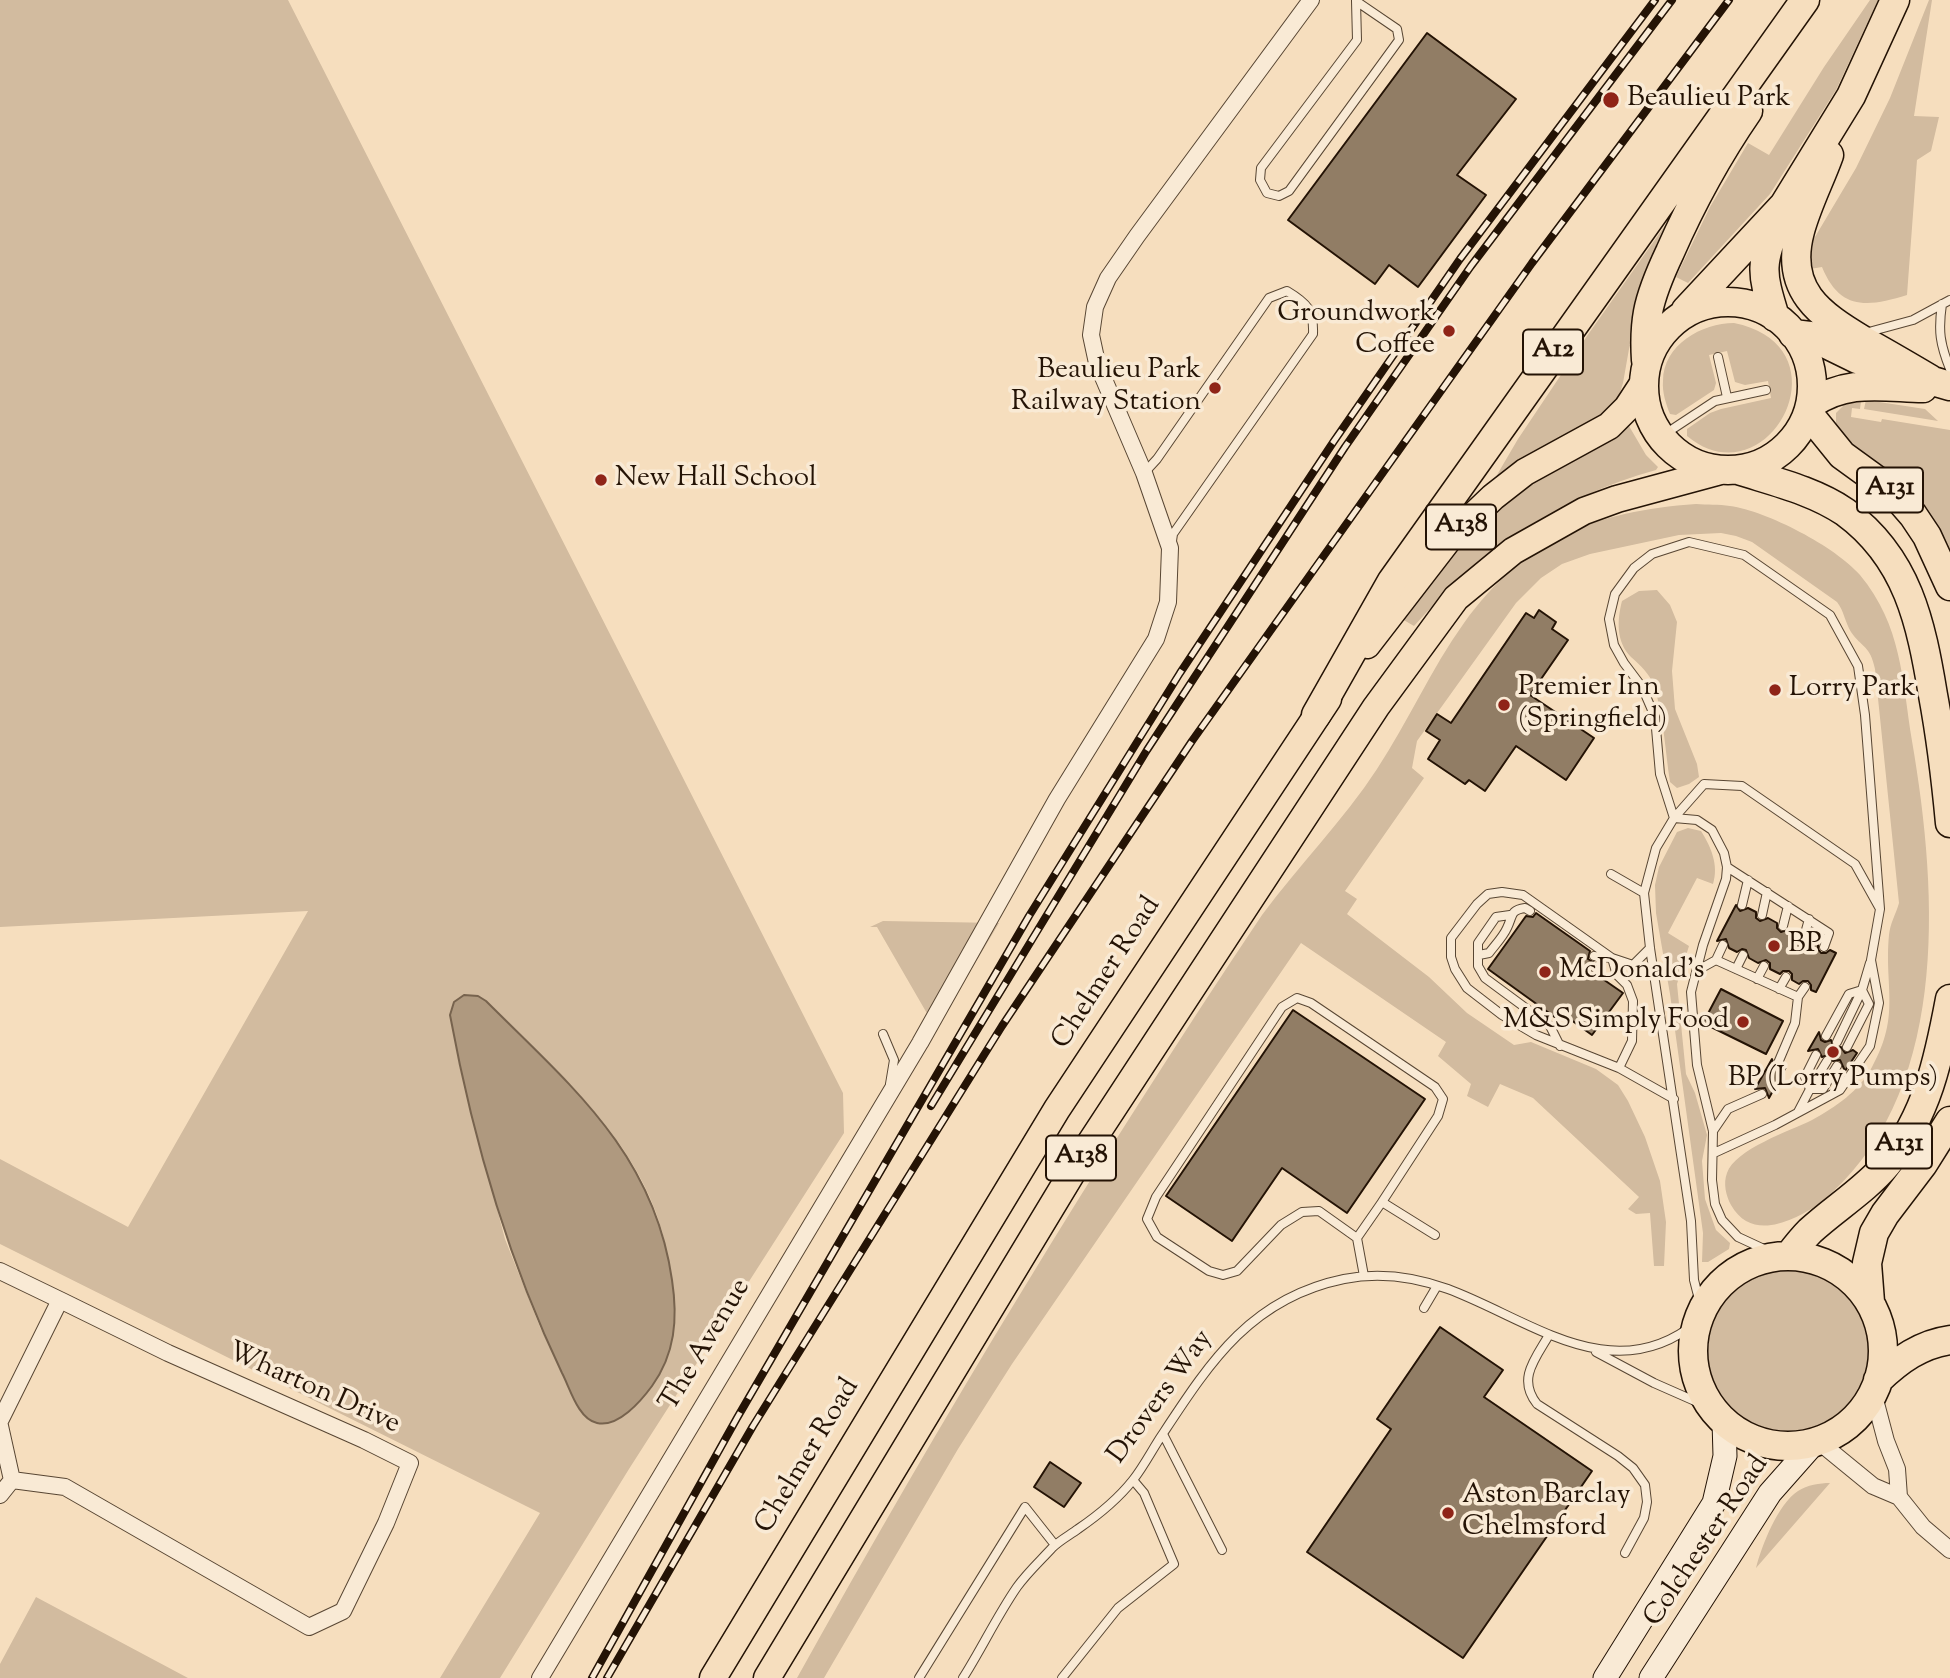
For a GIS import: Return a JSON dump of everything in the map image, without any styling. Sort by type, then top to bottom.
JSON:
[{"type":"highway","name":"A12","points":[[1316,715],[1392,581],[1805,0]]},
{"type":"highway","points":[[1824,0],[1721,151],[1685,217],[1657,282],[1648,312],[1645,338],[1645,371],[1650,415],[1662,436],[1688,460],[1729,471],[1767,462],[1783,449],[1809,408],[1827,393],[1844,387],[1945,381]]},
{"type":"highway","points":[[1895,0],[1852,96],[1800,232],[1796,267],[1810,301],[1830,320],[1945,381]]},
{"type":"highway","points":[[1809,408],[1812,387],[1809,363],[1784,325],[1764,281],[1764,256],[1784,205],[1852,96]]},
{"type":"highway","points":[[1645,371],[1657,341],[1784,205]]},
{"type":"highway","points":[[1681,315],[1699,306],[1728,302],[1757,308],[1784,325],[1857,359],[1945,381]]},
{"type":"highway","name":"A131","points":[[1809,408],[1842,455],[1894,492],[1913,515],[1927,536],[1950,586]]},
{"type":"highway","name":"A131","points":[[1729,471],[1798,489],[1844,512],[1880,545],[1895,566],[1917,615],[1925,644],[1944,757],[1950,823]]},
{"type":"highway","name":"A131","points":[[1784,1256],[1887,1164],[1906,1137],[1922,1109],[1933,1081],[1950,999]]},
{"type":"highway","name":"A131","points":[[1870,1302],[1867,1264],[1874,1233],[1950,1121]]},
{"type":"highway","points":[[1876,1386],[1883,1346],[1878,1319],[1870,1302],[1843,1274],[1811,1259],[1784,1256],[1756,1262],[1728,1277],[1718,1287],[1700,1316],[1694,1345],[1696,1373],[1700,1386],[1719,1415],[1750,1437],[1769,1444],[1789,1446],[1817,1441],[1840,1430],[1855,1418],[1894,1364],[1938,1342],[1950,1340]]},
{"type":"main road","name":"Chelmer Road","points":[[713,1678],[1057,1109],[1316,715],[1406,592],[1448,540],[1525,472],[1609,426],[1627,408],[1645,371]]},
{"type":"main road","name":"A138","points":[[767,1678],[1087,1148],[1376,707],[1456,598],[1513,551],[1584,511],[1617,499],[1729,471]]},
{"type":"main road","name":"Colchester Road","points":[[1605,1678],[1714,1503],[1725,1456],[1719,1415]]},
{"type":"main road","name":"Colchester Road","points":[[1651,1678],[1770,1493],[1817,1441]]},
{"type":"street","points":[[889,1091],[1057,799],[1156,639],[1168,602],[1170,548],[1144,473],[1097,363],[1091,335],[1095,307],[1108,278],[1137,236],[1311,0]]},
{"type":"street","name":"The Avenue","points":[[540,1678],[889,1091]]},
{"type":"street","points":[[0,1271],[60,1300],[0,1423],[12,1480],[0,1495]]},
{"type":"street","name":"Wharton Drive","points":[[12,1480],[65,1487],[309,1627],[343,1611],[386,1523],[410,1463],[168,1353],[60,1300]]},
{"type":"street","points":[[1876,1386],[1886,1441],[1897,1469],[1899,1497]]},
{"type":"street","points":[[1817,1441],[1873,1486],[1899,1497],[1923,1527],[1950,1550]]},
{"type":"lane","points":[[1356,0],[1397,29],[1399,40],[1289,191],[1279,197],[1267,193],[1260,180],[1261,168],[1357,40],[1356,0]]},
{"type":"lane","points":[[1144,473],[1157,459],[1269,298],[1287,291],[1303,300],[1314,318],[1313,334],[1173,534],[1170,548]]},
{"type":"lane","points":[[1856,336],[1913,320],[1946,302]]},
{"type":"lane","points":[[1945,381],[1939,327],[1946,302]]},
{"type":"lane","points":[[1718,357],[1727,397]]},
{"type":"lane","points":[[1662,436],[1715,401],[1766,390]]},
{"type":"lane","points":[[1674,818],[1660,774],[1655,717],[1642,687],[1614,645],[1609,619],[1615,594],[1634,568],[1652,554],[1689,542],[1744,555],[1830,615],[1858,666],[1865,715],[1880,909],[1871,960],[1862,990],[1837,1042]]},
{"type":"lane","points":[[1700,1316],[1693,1280],[1691,1221],[1644,893],[1656,848],[1674,818],[1704,784],[1742,786],[1855,864],[1880,909]]},
{"type":"lane","points":[[1674,818],[1697,820],[1712,830],[1724,853],[1727,867],[1726,879],[1703,945],[1691,992],[1697,1065],[1713,1131],[1712,1180],[1715,1204],[1722,1220],[1738,1237],[1784,1256]]},
{"type":"lane","points":[[1727,867],[1829,933],[1825,947]]},
{"type":"lane","points":[[1611,874],[1644,893]]},
{"type":"lane","points":[[1742,905],[1748,880]]},
{"type":"lane","points":[[1619,1068],[1632,1041],[1633,1001],[1628,985],[1617,975],[1612,958],[1523,895],[1502,892],[1488,894],[1451,938],[1451,957],[1467,988],[1502,1015],[1536,1035],[1619,1068],[1674,1098]]},
{"type":"lane","points":[[1762,915],[1767,892]]},
{"type":"lane","points":[[1783,926],[1788,906]]},
{"type":"lane","points":[[1479,955],[1489,953],[1508,928],[1510,915],[1516,909],[1525,908],[1530,911]]},
{"type":"lane","points":[[1510,915],[1496,917],[1478,943],[1478,966],[1485,978],[1550,1026],[1560,1046]]},
{"type":"lane","points":[[1804,937],[1809,919]]},
{"type":"lane","points":[[1698,970],[1716,960],[1723,944]]},
{"type":"lane","points":[[1594,956],[1633,965],[1650,948]]},
{"type":"lane","points":[[1736,969],[1743,955]]},
{"type":"lane","points":[[1716,960],[1798,997]]},
{"type":"lane","points":[[1714,1153],[1840,1090],[1870,1046],[1879,1003],[1871,960]]},
{"type":"lane","points":[[1757,979],[1764,966]]},
{"type":"lane","points":[[1779,989],[1786,977]]},
{"type":"lane","points":[[1778,1063],[1795,1023],[1798,997],[1805,987]]},
{"type":"lane","points":[[1826,1036],[1849,994],[1862,990]]},
{"type":"lane","points":[[1847,1047],[1869,1004],[1862,990]]},
{"type":"lane","points":[[1357,1238],[1438,1116],[1443,1099],[1435,1087],[1311,1003],[1297,998],[1282,1007],[1156,1197],[1147,1219],[1157,1237],[1209,1271],[1223,1275],[1237,1270],[1281,1225],[1302,1212],[1319,1211],[1357,1238],[1364,1276]]},
{"type":"lane","name":"The Avenue","points":[[883,1034],[894,1060],[889,1091]]},
{"type":"lane","points":[[1810,1089],[1805,1077],[1816,1055]]},
{"type":"lane","points":[[1797,1113],[1827,1061]]},
{"type":"lane","points":[[1810,1089],[1824,1089],[1837,1066]]},
{"type":"lane","points":[[1713,1131],[1728,1109],[1762,1094]]},
{"type":"lane","points":[[1382,1202],[1435,1235]]},
{"type":"lane","name":"Drovers Way","points":[[966,1677],[1017,1586],[1055,1545],[1107,1506],[1133,1480],[1212,1363],[1234,1336],[1262,1313],[1320,1286],[1364,1276],[1391,1276],[1420,1280],[1549,1335],[1615,1353],[1649,1348],[1674,1338],[1700,1316]]},
{"type":"lane","points":[[1424,1308],[1437,1286]]},
{"type":"lane","points":[[1549,1335],[1530,1369],[1528,1393],[1537,1404],[1633,1468],[1644,1485],[1647,1502],[1644,1518],[1625,1553]]},
{"type":"lane","name":"Drovers Way","points":[[1587,1347],[1719,1415]]},
{"type":"lane","points":[[1163,1434],[1222,1550]]},
{"type":"lane","points":[[1062,1678],[1118,1608],[1174,1564],[1144,1493],[1133,1480]]},
{"type":"lane","points":[[919,1678],[1025,1507],[1055,1545]]},
{"type":"shaded area","points":[[0,0],[288,0],[843,1093],[844,1133],[629,1469],[500,1678],[440,1678],[540,1513],[0,1244],[0,1159],[128,1227],[308,911],[0,927]],"holes":[[[486,1001],[589,1106],[633,1164],[649,1196],[662,1231],[673,1324],[670,1349],[649,1390],[580,1410],[540,1327],[505,1239],[460,1068],[450,1016],[451,1009]]]},
{"type":"shaded area","points":[[1870,0],[1878,0],[1836,90],[1770,194],[1688,283],[1676,277],[1710,207],[1748,143],[1769,155]]},
{"type":"shaded area","points":[[1929,0],[1932,0],[1914,116],[1939,117],[1931,151],[1917,160],[1907,295],[1880,302],[1857,302],[1837,292],[1822,267],[1810,269],[1812,242],[1856,168],[1890,98]]},
{"type":"shaded area","points":[[1685,197],[1649,282],[1629,349],[1618,399],[1602,418],[1494,480],[1587,336]]},
{"type":"shaded area","points":[[1734,323],[1769,337],[1787,360],[1792,387],[1785,414],[1768,436],[1745,450],[1717,451],[1687,436],[1687,429],[1710,413],[1771,398],[1768,381],[1745,385],[1735,382],[1727,351],[1709,355],[1716,383],[1714,390],[1676,415],[1670,414],[1663,381],[1670,357],[1686,338],[1709,327]]},
{"type":"shaded area","points":[[1866,400],[1925,409],[1938,421],[1864,409]]},
{"type":"shaded area","points":[[1852,402],[1861,402],[1860,409],[1852,408],[1851,417],[1950,430],[1950,568],[1836,428],[1836,413]]},
{"type":"shaded area","points":[[1629,426],[1646,455],[1658,467],[1656,470],[1620,481],[1554,511],[1494,551],[1466,574],[1414,626],[1402,619],[1452,554],[1485,519],[1571,459]]},
{"type":"shaded area","points":[[1696,504],[1730,506],[1763,515],[1800,532],[1835,553],[1860,575],[1874,594],[1898,654],[1921,802],[1927,865],[1929,929],[1925,992],[1913,1052],[1893,1109],[1862,1160],[1819,1204],[1797,1217],[1773,1225],[1750,1223],[1740,1216],[1726,1194],[1727,1173],[1741,1156],[1821,1115],[1854,1091],[1872,1067],[1886,1032],[1890,1001],[1889,935],[1899,903],[1875,669],[1871,655],[1851,632],[1837,602],[1752,542],[1736,536],[1721,533],[1679,535],[1590,554],[1562,564],[1541,578],[1516,603],[1417,741],[1412,768],[1424,778],[1345,891],[1357,899],[1347,914],[1429,977],[1467,1013],[1514,1045],[1531,1042],[1596,1069],[1618,1085],[1645,1137],[1660,1181],[1666,1222],[1664,1266],[1654,1266],[1650,1213],[1636,1214],[1628,1209],[1639,1197],[1533,1098],[1500,1084],[1488,1107],[1467,1096],[1471,1084],[1438,1056],[1446,1042],[1301,943],[1012,1364],[958,1449],[824,1678],[797,1678],[964,1387],[1140,1102],[1262,915],[1350,807],[1377,769],[1464,623],[1487,594],[1512,570],[1538,550],[1565,535],[1626,514]]},
{"type":"shaded area","points":[[1657,590],[1670,605],[1677,622],[1672,671],[1675,709],[1697,764],[1699,777],[1677,788],[1670,782],[1654,686],[1626,651],[1619,631],[1622,601],[1639,591]]},
{"type":"shaded area","points":[[1688,828],[1701,831],[1711,850],[1715,870],[1713,884],[1697,878],[1668,933],[1689,946],[1677,984],[1686,1074],[1695,1093],[1707,1135],[1702,1161],[1705,1199],[1716,1230],[1730,1243],[1729,1249],[1708,1262],[1702,1262],[1703,1233],[1656,913],[1655,885],[1659,867],[1677,832]]},
{"type":"shaded area","points":[[883,921],[999,923],[936,1029],[877,927],[870,927]]},
{"type":"shaded area","points":[[464,995],[478,996],[486,1001],[577,1093],[604,1125],[628,1158],[647,1195],[662,1235],[674,1294],[670,1349],[660,1374],[647,1392],[628,1412],[613,1421],[597,1423],[590,1420],[575,1402],[542,1330],[508,1242],[469,1108],[450,1015],[454,1002]]},
{"type":"shaded area","points":[[1788,1271],[1818,1277],[1844,1295],[1862,1321],[1868,1351],[1862,1381],[1844,1407],[1818,1425],[1788,1431],[1758,1425],[1732,1407],[1714,1381],[1708,1351],[1714,1321],[1732,1295],[1758,1277]]},
{"type":"shaded area","points":[[1830,1483],[1756,1568],[1762,1548],[1784,1505],[1805,1487]]},
{"type":"shaded area","points":[[36,1597],[188,1678],[0,1678],[0,1664]]},
{"type":"building","points":[[1427,33],[1516,99],[1457,175],[1486,195],[1418,287],[1389,265],[1375,284],[1288,220]]},
{"type":"building","name":"Premier Inn (Springfield)","points":[[1539,610],[1556,622],[1552,629],[1568,640],[1530,695],[1594,738],[1566,780],[1516,746],[1485,791],[1469,780],[1465,784],[1428,759],[1440,740],[1426,731],[1437,714],[1451,723],[1526,613],[1534,618]]},
{"type":"building","name":"BP","points":[[1736,905],[1740,911],[1748,908],[1756,912],[1756,918],[1760,921],[1768,918],[1777,923],[1781,932],[1789,929],[1798,934],[1802,943],[1810,940],[1818,944],[1821,953],[1830,950],[1836,953],[1816,992],[1811,990],[1808,981],[1799,984],[1792,980],[1789,971],[1780,974],[1770,969],[1770,963],[1766,960],[1758,963],[1749,958],[1746,950],[1737,952],[1729,948],[1726,939],[1717,941]]},
{"type":"building","name":"McDonald's","points":[[1536,913],[1590,951],[1588,959],[1602,967],[1597,975],[1623,993],[1592,1035],[1560,1012],[1556,1018],[1488,969],[1526,916],[1533,917]]},
{"type":"building","name":"M&S Simply Food","points":[[1721,989],[1783,1021],[1766,1054],[1703,1023]]},
{"type":"building","points":[[1293,1010],[1425,1099],[1347,1213],[1282,1168],[1232,1241],[1166,1196]]},
{"type":"building","name":"BP (Lorry Pumps)","points":[[1819,1032],[1821,1040],[1831,1040],[1834,1048],[1841,1047],[1845,1053],[1853,1050],[1857,1053],[1845,1071],[1840,1060],[1833,1061],[1828,1055],[1822,1057],[1818,1049],[1808,1051]]},
{"type":"building","points":[[1772,1059],[1775,1069],[1786,1067],[1769,1098],[1765,1088],[1755,1089]]},
{"type":"building","name":"Aston Barclay Chelmsford","points":[[1440,1327],[1503,1370],[1484,1397],[1592,1471],[1463,1658],[1307,1552],[1391,1429],[1377,1419]]},
{"type":"building","points":[[1050,1462],[1081,1483],[1064,1507],[1034,1487]]},
{"type":"railway","points":[[592,1678],[737,1418],[1029,916],[1180,673],[1334,441],[1460,259],[1655,0]]},
{"type":"railway","points":[[931,1106],[1147,750],[1345,447],[1471,266],[1672,0]]},
{"type":"railway","points":[[607,1678],[753,1426],[1002,1026],[1192,741],[1532,263],[1729,0]]},
{"type":"place","name":"Beaulieu Park","points":[[1611,100]]},
{"type":"place","name":"Groundwork Coffee","points":[[1449,331]]},
{"type":"place","name":"Beaulieu Park Railway Station","points":[[1215,388]]},
{"type":"place","name":"New Hall School","points":[[601,480]]},
{"type":"place","name":"Lorry Park","points":[[1775,690]]},
{"type":"place","name":"Premier Inn (Springfield)","points":[[1504,705]]},
{"type":"place","name":"BP","points":[[1774,946]]},
{"type":"place","name":"McDonald's","points":[[1545,972]]},
{"type":"place","name":"M&S Simply Food","points":[[1743,1022]]},
{"type":"place","name":"BP (Lorry Pumps)","points":[[1833,1052]]},
{"type":"place","name":"Aston Barclay Chelmsford","points":[[1448,1513]]}]
